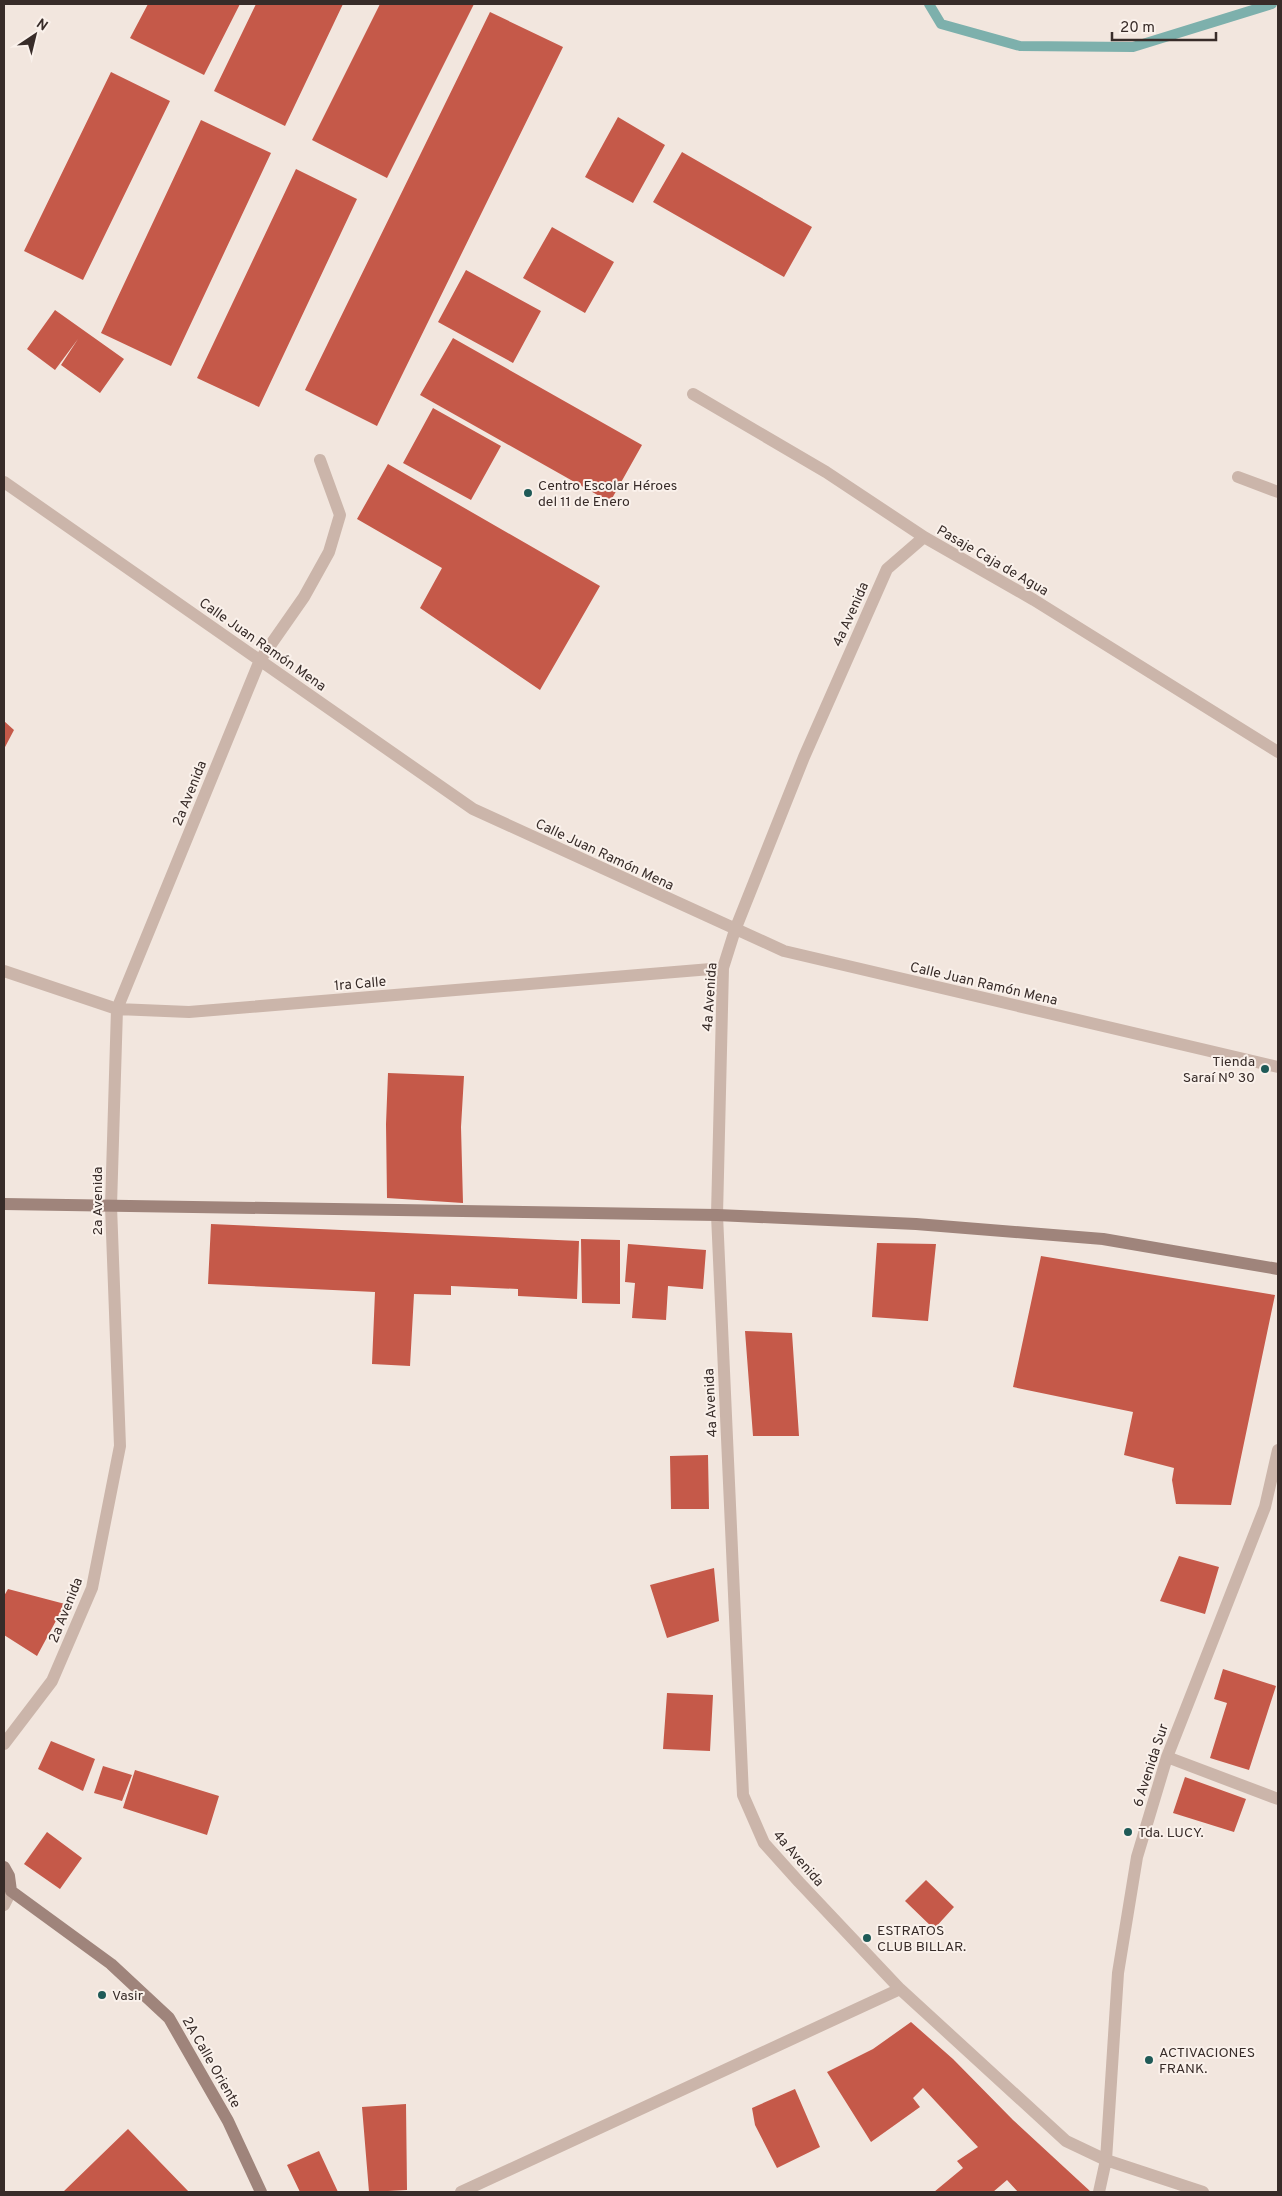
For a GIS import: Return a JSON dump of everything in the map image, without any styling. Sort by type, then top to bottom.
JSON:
[{"type":"main road","points":[[4,1204],[717,1215],[916,1224],[1103,1239],[1278,1269]]},
{"type":"main road","points":[[4,1867],[11,1891]]},
{"type":"main road","name":"2A Calle Oriente","points":[[11,1891],[111,1964],[169,2018],[228,2121],[262,2192]]},
{"type":"street","name":"Pasaje Caja de Agua","points":[[693,394],[826,472],[924,537],[1034,600],[1278,751]]},
{"type":"street","name":"2a Avenida","points":[[4,1744],[52,1681],[92,1588],[120,1446],[111,1206],[117,1009],[260,660],[312,582],[329,552],[340,515],[320,460]]},
{"type":"street","points":[[1238,476],[1278,492]]},
{"type":"street","name":"Calle Juan Ramón Mena","points":[[4,482],[473,809],[735,930],[784,951],[1278,1067]]},
{"type":"street","name":"4a Avenida","points":[[924,537],[887,570],[804,757],[735,930],[723,968],[717,1215],[743,1795],[764,1843],[900,1990],[1066,2141],[1106,2160],[1203,2192]]},
{"type":"street","name":"1ra Calle","points":[[4,971],[117,1009],[189,1012],[723,968]]},
{"type":"street","name":"6 Avenida Sur","points":[[1100,2192],[1106,2160],[1118,1973],[1136,1857],[1167,1757],[1265,1507],[1278,1450]]},
{"type":"street","points":[[1167,1757],[1278,1799]]},
{"type":"street","points":[[4,1905],[11,1891]]},
{"type":"street","points":[[461,2192],[900,1990]]},
{"type":"building","points":[[148,4],[240,4],[204,75],[130,38]]},
{"type":"building","points":[[256,4],[343,4],[285,126],[214,91]]},
{"type":"building","points":[[380,4],[474,4],[387,178],[312,140]]},
{"type":"building","points":[[490,12],[563,47],[377,426],[305,390]]},
{"type":"building","points":[[111,72],[170,101],[83,280],[24,251]]},
{"type":"building","points":[[618,117],[665,145],[633,203],[585,177]]},
{"type":"building","points":[[201,120],[271,153],[171,366],[101,333]]},
{"type":"building","points":[[682,152],[812,227],[784,277],[653,202]]},
{"type":"building","points":[[296,169],[357,199],[259,407],[197,378]]},
{"type":"building","points":[[552,227],[614,262],[585,313],[523,278]]},
{"type":"building","points":[[466,270],[541,311],[513,363],[438,322]]},
{"type":"building","points":[[55,310],[124,359],[100,393],[61,365],[78,339],[55,370],[27,349]]},
{"type":"building","points":[[453,338],[642,445],[610,502],[420,395]]},
{"type":"building","points":[[433,408],[501,446],[471,500],[403,463]]},
{"type":"building","points":[[388,464],[600,586],[540,690],[420,608],[442,568],[357,519]]},
{"type":"building","points":[[4,721],[14,730],[4,749]]},
{"type":"building","points":[[388,1073],[464,1076],[461,1127],[463,1203],[387,1198],[386,1124]]},
{"type":"building","points":[[211,1224],[579,1241],[577,1299],[518,1296],[518,1289],[451,1286],[451,1295],[414,1294],[410,1366],[372,1364],[375,1292],[208,1284]]},
{"type":"building","points":[[581,1239],[620,1240],[620,1304],[582,1303]]},
{"type":"building","points":[[877,1243],[936,1244],[928,1321],[872,1317]]},
{"type":"building","points":[[628,1244],[706,1250],[703,1289],[668,1286],[666,1320],[632,1318],[635,1283],[625,1282]]},
{"type":"building","points":[[1041,1256],[1275,1295],[1231,1505],[1176,1504],[1172,1480],[1174,1468],[1124,1455],[1133,1412],[1013,1387]]},
{"type":"building","points":[[745,1331],[792,1333],[799,1436],[753,1436]]},
{"type":"building","points":[[708,1455],[709,1509],[671,1509],[670,1456]]},
{"type":"building","points":[[1179,1556],[1219,1567],[1205,1614],[1160,1601]]},
{"type":"building","points":[[714,1568],[719,1621],[667,1638],[650,1585]]},
{"type":"building","points":[[8,1589],[65,1604],[37,1656],[4,1635],[4,1596]]},
{"type":"building","points":[[1223,1669],[1276,1686],[1249,1770],[1210,1758],[1227,1703],[1214,1699]]},
{"type":"building","points":[[667,1693],[713,1695],[710,1751],[663,1749]]},
{"type":"building","points":[[51,1741],[95,1759],[83,1791],[38,1769]]},
{"type":"building","points":[[103,1766],[132,1775],[122,1801],[94,1793]]},
{"type":"building","points":[[135,1770],[219,1796],[207,1835],[123,1808]]},
{"type":"building","points":[[1185,1777],[1246,1799],[1234,1832],[1173,1813]]},
{"type":"building","points":[[47,1832],[82,1858],[60,1889],[24,1864]]},
{"type":"building","points":[[926,1880],[954,1907],[934,1929],[905,1901]]},
{"type":"building","points":[[911,2022],[953,2059],[1013,2120],[1091,2192],[1018,2192],[1007,2180],[993,2192],[934,2192],[963,2168],[957,2161],[978,2147],[923,2088],[913,2098],[920,2107],[871,2142],[827,2072],[873,2049]]},
{"type":"building","points":[[795,2089],[820,2147],[777,2168],[755,2125],[752,2108]]},
{"type":"building","points":[[406,2104],[407,2190],[369,2192],[362,2107]]},
{"type":"building","points":[[128,2129],[189,2192],[63,2192]]},
{"type":"building","points":[[319,2151],[338,2192],[300,2192],[287,2165]]},
{"type":"waterway","points":[[929,4],[941,24],[1020,46],[1133,47],[1272,4]]},
{"type":"place","name":"Centro Escolar Héroes del 11 de Enero","points":[[528,493]]},
{"type":"place","name":"Tienda Saraí Nº 30","points":[[1265,1069]]},
{"type":"place","name":"Tda. LUCY.","points":[[1128,1832]]},
{"type":"place","name":"ESTRATOS CLUB BILLAR.","points":[[867,1938]]},
{"type":"place","name":"Vasir","points":[[102,1995]]},
{"type":"place","name":"ACTIVACIONES FRANK.","points":[[1149,2060]]}]
